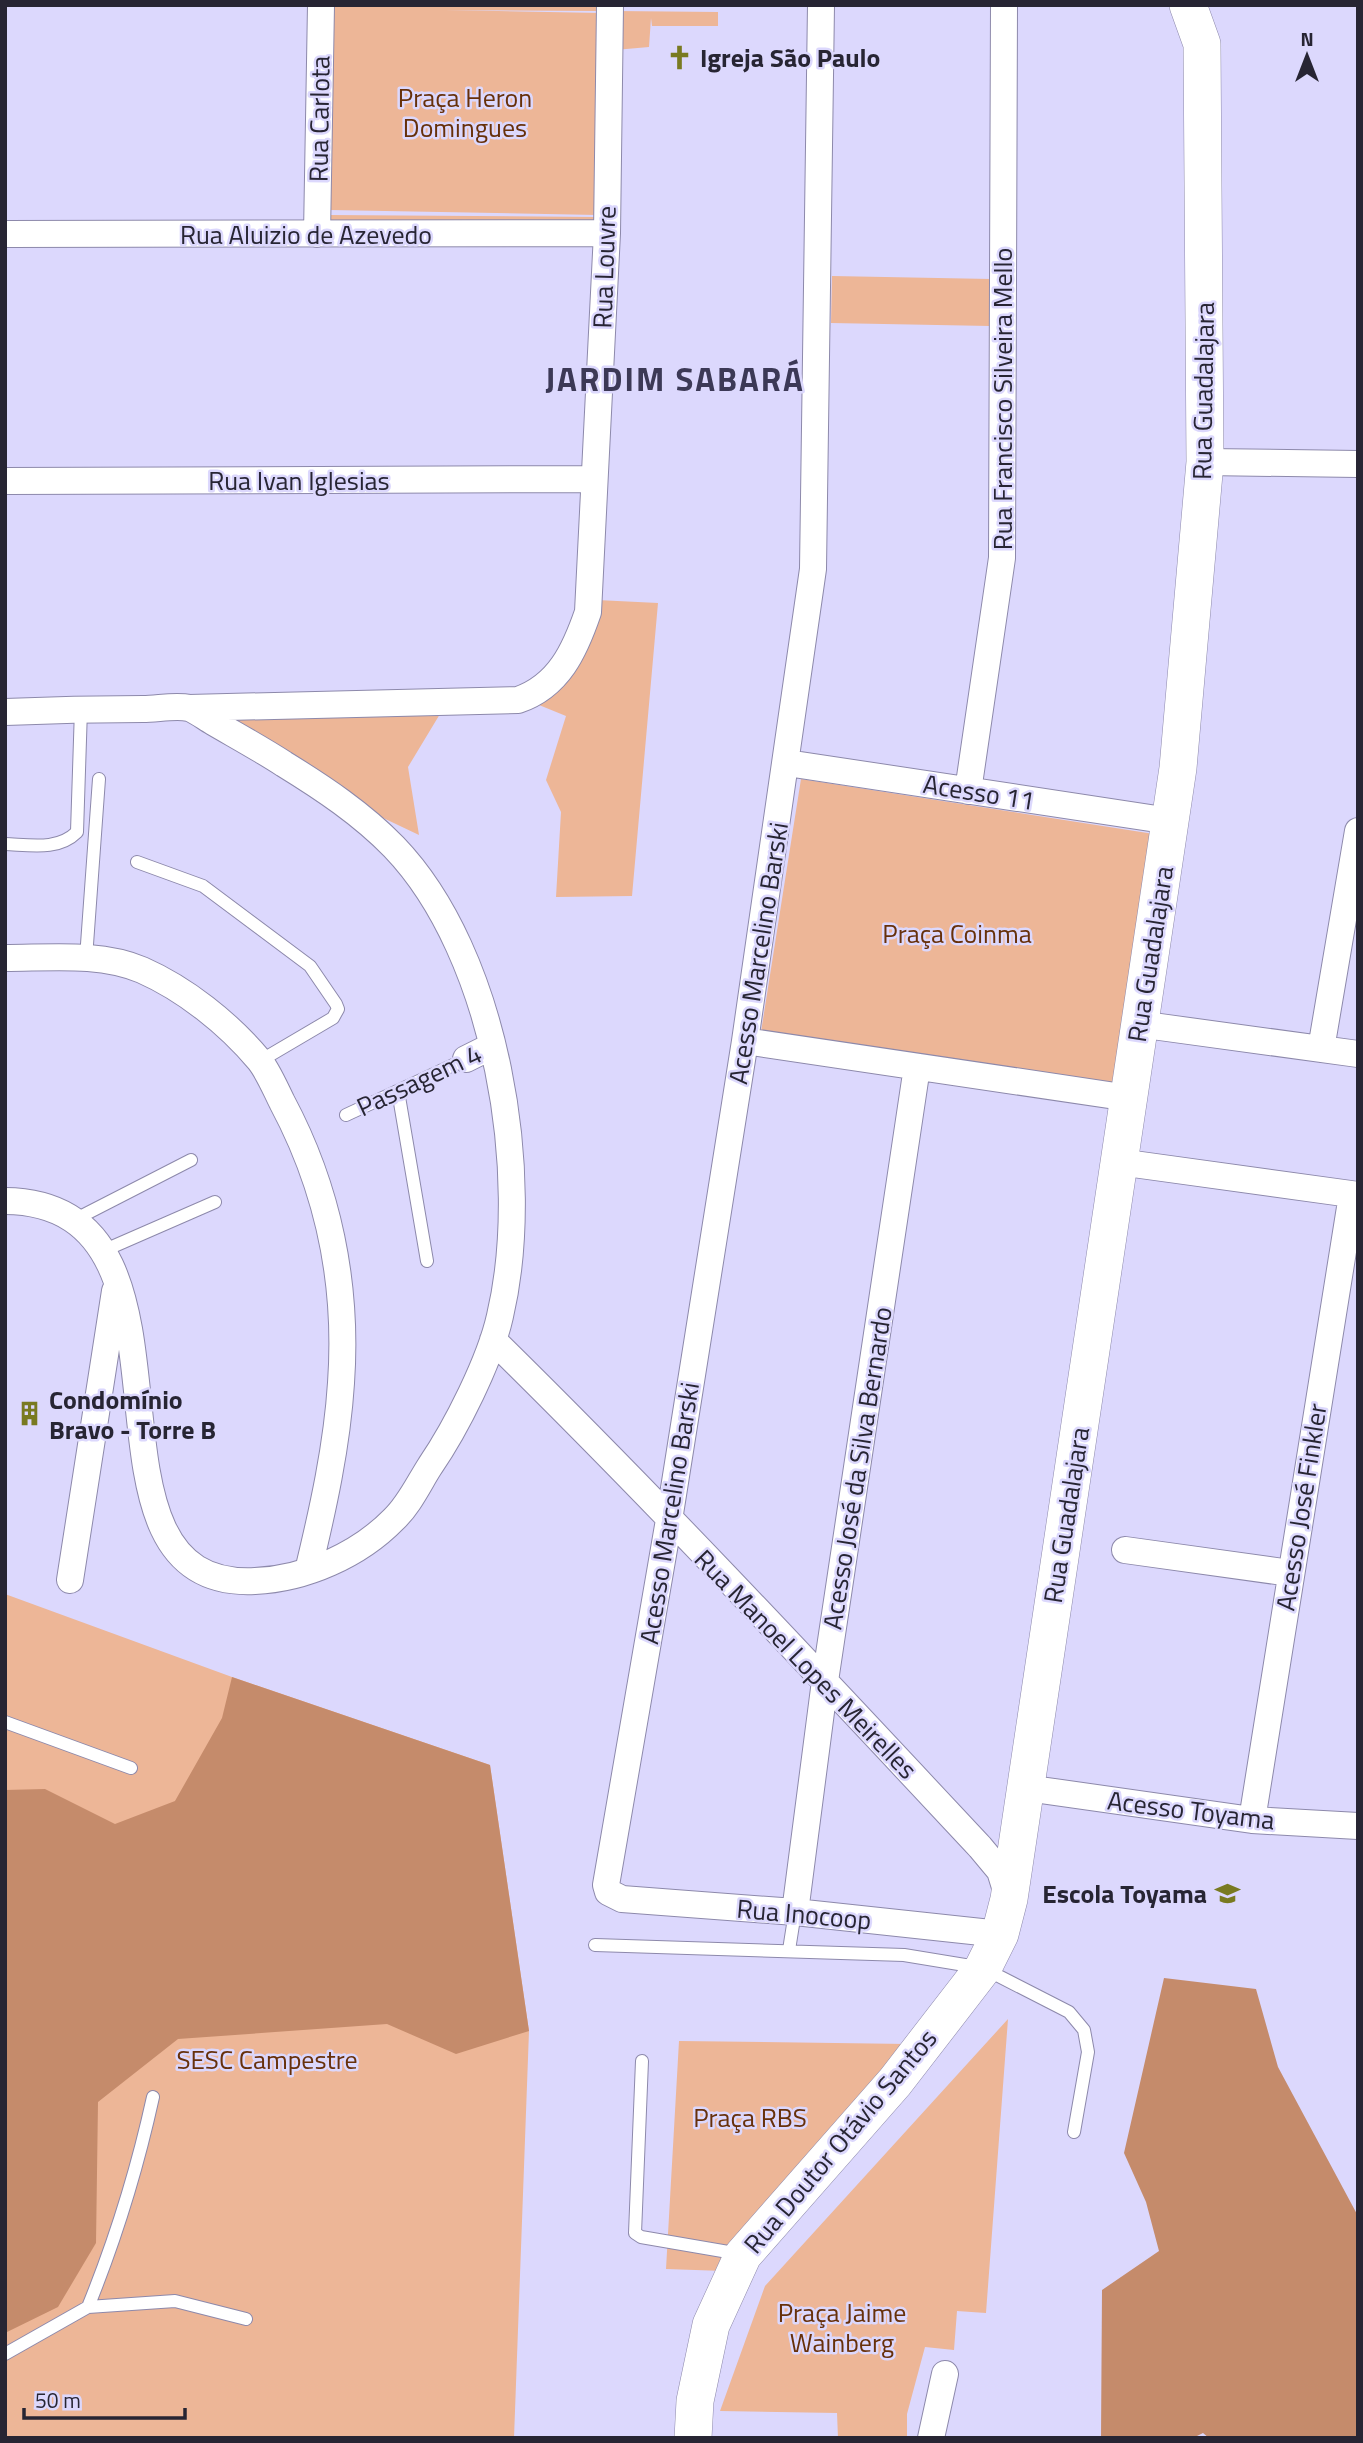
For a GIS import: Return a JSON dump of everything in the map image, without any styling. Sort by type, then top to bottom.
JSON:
[{"type":"main road","name":"Rua Guadalajara","points":[[1009,1899],[1178,768],[1205,462],[1202,44],[1188,5]]},
{"type":"main road","name":"Rua Doutor Otávio Santos","points":[[693,2438],[695,2401],[711,2325],[743,2255],[895,2082],[982,1968],[1000,1934],[1009,1899]]},
{"type":"street","name":"Rua Carlota","points":[[317,234],[321,5]]},
{"type":"street","name":"Rua Louvre","points":[[188,708],[518,700],[534,695],[562,668],[575,648],[588,612],[607,233],[610,5]]},
{"type":"street","name":"Acesso Marcelino Barski","points":[[608,1892],[607,1877],[669,1520],[745,1041],[813,569],[821,5]]},
{"type":"street","name":"Rua Francisco Silveira Mello","points":[[968,791],[1002,558],[1004,5]]},
{"type":"street","name":"Rua Aluizio de Azevedo","points":[[5,234],[607,233]]},
{"type":"street","points":[[1205,462],[1358,464]]},
{"type":"street","name":"Rua Ivan Iglesias","points":[[5,481],[594,479]]},
{"type":"street","points":[[5,712],[188,708],[319,786],[395,849],[427,889],[451,931],[492,1046],[509,1130],[512,1185],[505,1290],[493,1340],[447,1440],[396,1518],[354,1551],[308,1571],[281,1579],[247,1582],[212,1577],[187,1560],[165,1535],[153,1506],[145,1464],[132,1342],[117,1280],[105,1250],[74,1220],[35,1202],[5,1201]]},
{"type":"street","name":"Acesso 11","points":[[787,763],[1170,821]]},
{"type":"street","points":[[1321,1049],[1358,831]]},
{"type":"street","points":[[5,958],[86,958],[140,969],[194,999],[260,1061],[293,1124],[320,1186],[340,1280],[341,1382],[327,1490],[308,1571]]},
{"type":"street","points":[[1138,1024],[1358,1054]]},
{"type":"street","points":[[745,1041],[1129,1098]]},
{"type":"street","name":"Passagem 4","points":[[466,1059],[492,1046]]},
{"type":"street","name":"Acesso José da Silva Bernardo","points":[[795,1912],[825,1681],[917,1067]]},
{"type":"street","points":[[1119,1162],[1355,1195]]},
{"type":"street","name":"Acesso José Finkler","points":[[1252,1820],[1290,1573],[1355,1195]]},
{"type":"street","points":[[69,1580],[117,1280]]},
{"type":"street","name":"Rua Manoel Lopes Meirelles","points":[[493,1340],[569,1414],[825,1681],[1000,1871],[1009,1899]]},
{"type":"street","points":[[1125,1550],[1290,1573]]},
{"type":"street","name":"Acesso Toyama","points":[[1026,1788],[1252,1820],[1358,1826]]},
{"type":"street","name":"Rua Inocoop","points":[[608,1892],[622,1899],[795,1912],[1000,1934]]},
{"type":"street","points":[[931,2438],[945,2374]]},
{"type":"lane","points":[[5,844],[57,845],[67,842],[77,832],[81,709]]},
{"type":"lane","points":[[86,958],[99,779]]},
{"type":"lane","points":[[137,862],[203,886],[310,966],[336,1004],[338,1009],[333,1018],[260,1061]]},
{"type":"lane","name":"Passagem 4","points":[[346,1115],[466,1059]]},
{"type":"lane","points":[[398,1091],[427,1261]]},
{"type":"lane","points":[[74,1220],[191,1160]]},
{"type":"lane","points":[[105,1250],[215,1202]]},
{"type":"lane","points":[[5,1722],[131,1768]]},
{"type":"lane","points":[[789,1950],[795,1912]]},
{"type":"lane","points":[[595,1945],[904,1955],[982,1968],[1069,2012],[1084,2030],[1088,2052],[1074,2132]]},
{"type":"lane","points":[[642,2061],[635,2234],[743,2255]]},
{"type":"lane","points":[[88,2307],[115,2241],[141,2155],[153,2097]]},
{"type":"lane","points":[[5,2354],[88,2307],[174,2301],[246,2319]]},
{"type":"green space","name":"Praça Heron Domingues","points":[[324,5],[598,6],[599,11],[444,10],[601,13],[597,215],[330,210]]},
{"type":"green space","points":[[615,11],[718,12],[718,26],[652,26],[651,18],[649,47],[615,50]]},
{"type":"green space","points":[[329,215],[596,217],[596,225],[328,227]]},
{"type":"green space","points":[[832,276],[991,279],[990,326],[831,323]]},
{"type":"green space","points":[[597,600],[658,603],[632,896],[556,897],[561,812],[546,780],[566,716],[539,705]]},
{"type":"green space","points":[[443,709],[408,767],[419,835],[379,816],[219,714]]},
{"type":"green space","name":"Praça Coinma","points":[[801,779],[1154,834],[1114,1087],[761,1032]]},
{"type":"green space","name":"SESC Campestre","points":[[5,1594],[232,1677],[490,1765],[529,2031],[514,2438],[5,2438]]},
{"type":"green space","name":"Praça Jaime Wainberg","points":[[1008,2019],[986,2313],[957,2311],[954,2350],[925,2347],[907,2414],[907,2438],[838,2438],[837,2413],[720,2411],[765,2286]]},
{"type":"green space","name":"Praça RBS","points":[[679,2041],[908,2044],[724,2271],[666,2269]]},
{"type":"shaded area","points":[[232,1677],[490,1765],[529,2031],[456,2054],[387,2024],[178,2039],[98,2102],[96,2243],[58,2307],[5,2333],[5,1790],[45,1789],[115,1824],[175,1801],[222,1718]]},
{"type":"shaded area","points":[[1164,1978],[1256,1989],[1278,2067],[1358,2216],[1358,2438],[1209,2438],[1203,2433],[1193,2438],[1101,2438],[1102,2290],[1159,2251],[1146,2202],[1124,2153]]},
{"type":"place","name":"Igreja São Paulo","points":[[680,57]]},
{"type":"place","name":"Condomínio Bravo - Torre B","points":[[29,1414]]},
{"type":"place","name":"Escola Toyama","points":[[1227,1893]]},
{"type":"district","name":"JARDIM SABARÁ","points":[[675,379]]}]
